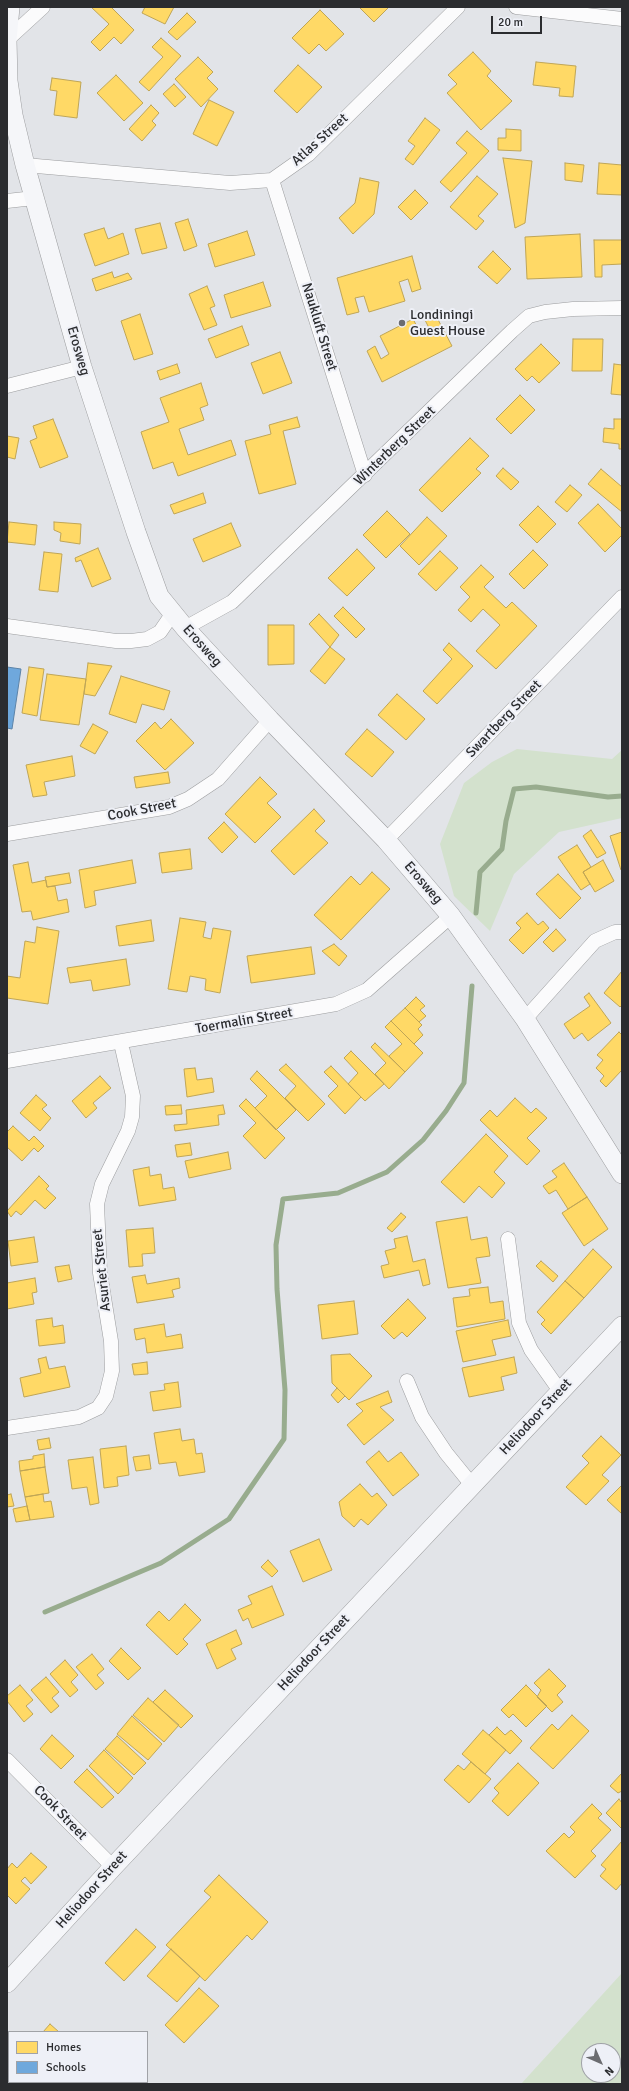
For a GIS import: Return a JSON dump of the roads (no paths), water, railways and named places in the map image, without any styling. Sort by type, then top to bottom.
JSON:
[{"type":"street","name":"Erosweg","points":[[10,7],[7,40],[8,81],[12,108],[25,165],[82,367],[150,573],[159,596],[185,628],[270,720],[386,840],[451,916],[525,1019],[622,1174]]},
{"type":"street","points":[[7,40],[43,7]]},
{"type":"street","name":"Atlas Street","points":[[272,180],[309,154],[458,7]]},
{"type":"street","points":[[516,7],[622,19]]},
{"type":"street","points":[[25,165],[230,183],[272,180]]},
{"type":"street","name":"Naukluft Street","points":[[272,180],[365,475]]},
{"type":"street","points":[[7,201],[34,198]]},
{"type":"street","name":"Winterberg Street","points":[[185,628],[232,602],[529,316],[545,312],[573,309],[622,308]]},
{"type":"street","points":[[7,386],[82,367]]},
{"type":"street","name":"Swartberg Street","points":[[386,840],[622,597]]},
{"type":"street","points":[[7,626],[109,640],[131,641],[147,639],[160,632],[173,613]]},
{"type":"street","name":"Cook Street","points":[[7,834],[169,807],[188,799],[218,778],[270,720]]},
{"type":"street","name":"Toermalin Street","points":[[7,1061],[121,1043],[336,1004],[367,990],[451,916]]},
{"type":"street","points":[[525,1019],[595,941],[615,932],[622,932]]},
{"type":"street","name":"Asuriet Street","points":[[7,1428],[79,1416],[98,1408],[106,1396],[112,1371],[111,1341],[100,1273],[97,1204],[102,1184],[128,1131],[132,1117],[133,1096],[121,1043]]},
{"type":"street","points":[[508,1239],[519,1323],[531,1350],[560,1391]]},
{"type":"street","name":"Heliodoor Street","points":[[7,1983],[113,1867],[622,1326]]},
{"type":"street","points":[[407,1381],[422,1417],[446,1453],[472,1485]]},
{"type":"street","name":"Cook Street","points":[[7,1760],[113,1867]]},
{"type":"waterway","points":[[476,913],[480,872],[502,849],[506,821],[514,789],[536,787],[608,797],[622,796]]},
{"type":"waterway","points":[[45,1612],[161,1563],[229,1519],[284,1439],[285,1390],[277,1289],[276,1245],[283,1199],[338,1193],[387,1172],[423,1140],[446,1111],[464,1083],[472,986]]},
{"type":"place","name":"Londiningi Guest House","points":[[402,323]]}]
